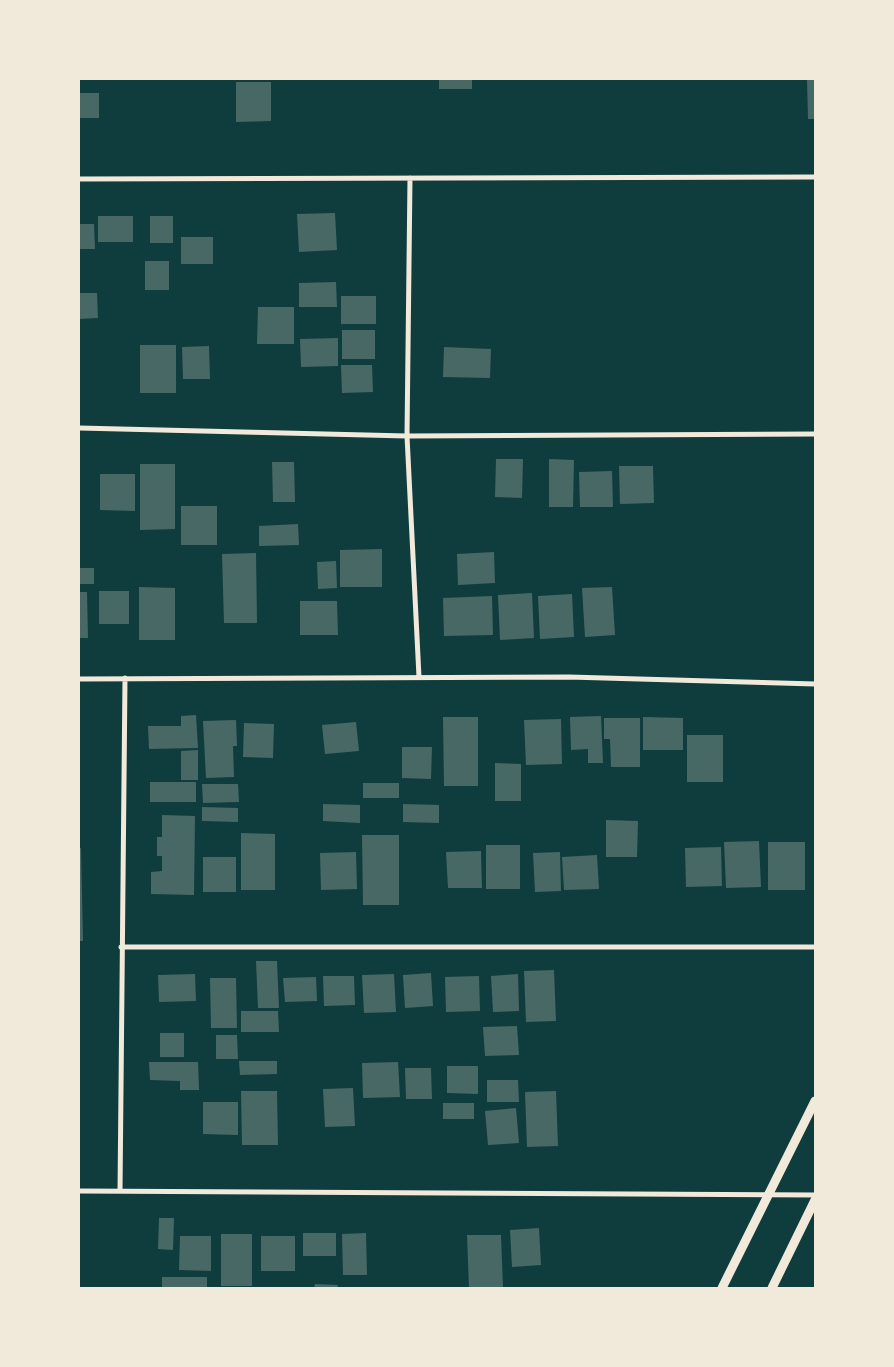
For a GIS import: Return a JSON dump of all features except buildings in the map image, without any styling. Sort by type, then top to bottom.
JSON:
[{"type":"street","points":[[79,179],[815,177]]},
{"type":"street","points":[[410,178],[407,436],[419,677]]},
{"type":"street","points":[[79,428],[407,436],[815,434]]},
{"type":"street","points":[[79,679],[569,677],[815,684]]},
{"type":"street","points":[[120,1191],[125,678]]},
{"type":"street","points":[[121,948],[815,947]]},
{"type":"street","points":[[722,1288],[815,1101]]},
{"type":"street","points":[[79,1191],[815,1195]]},
{"type":"street","points":[[772,1288],[815,1200]]}]
